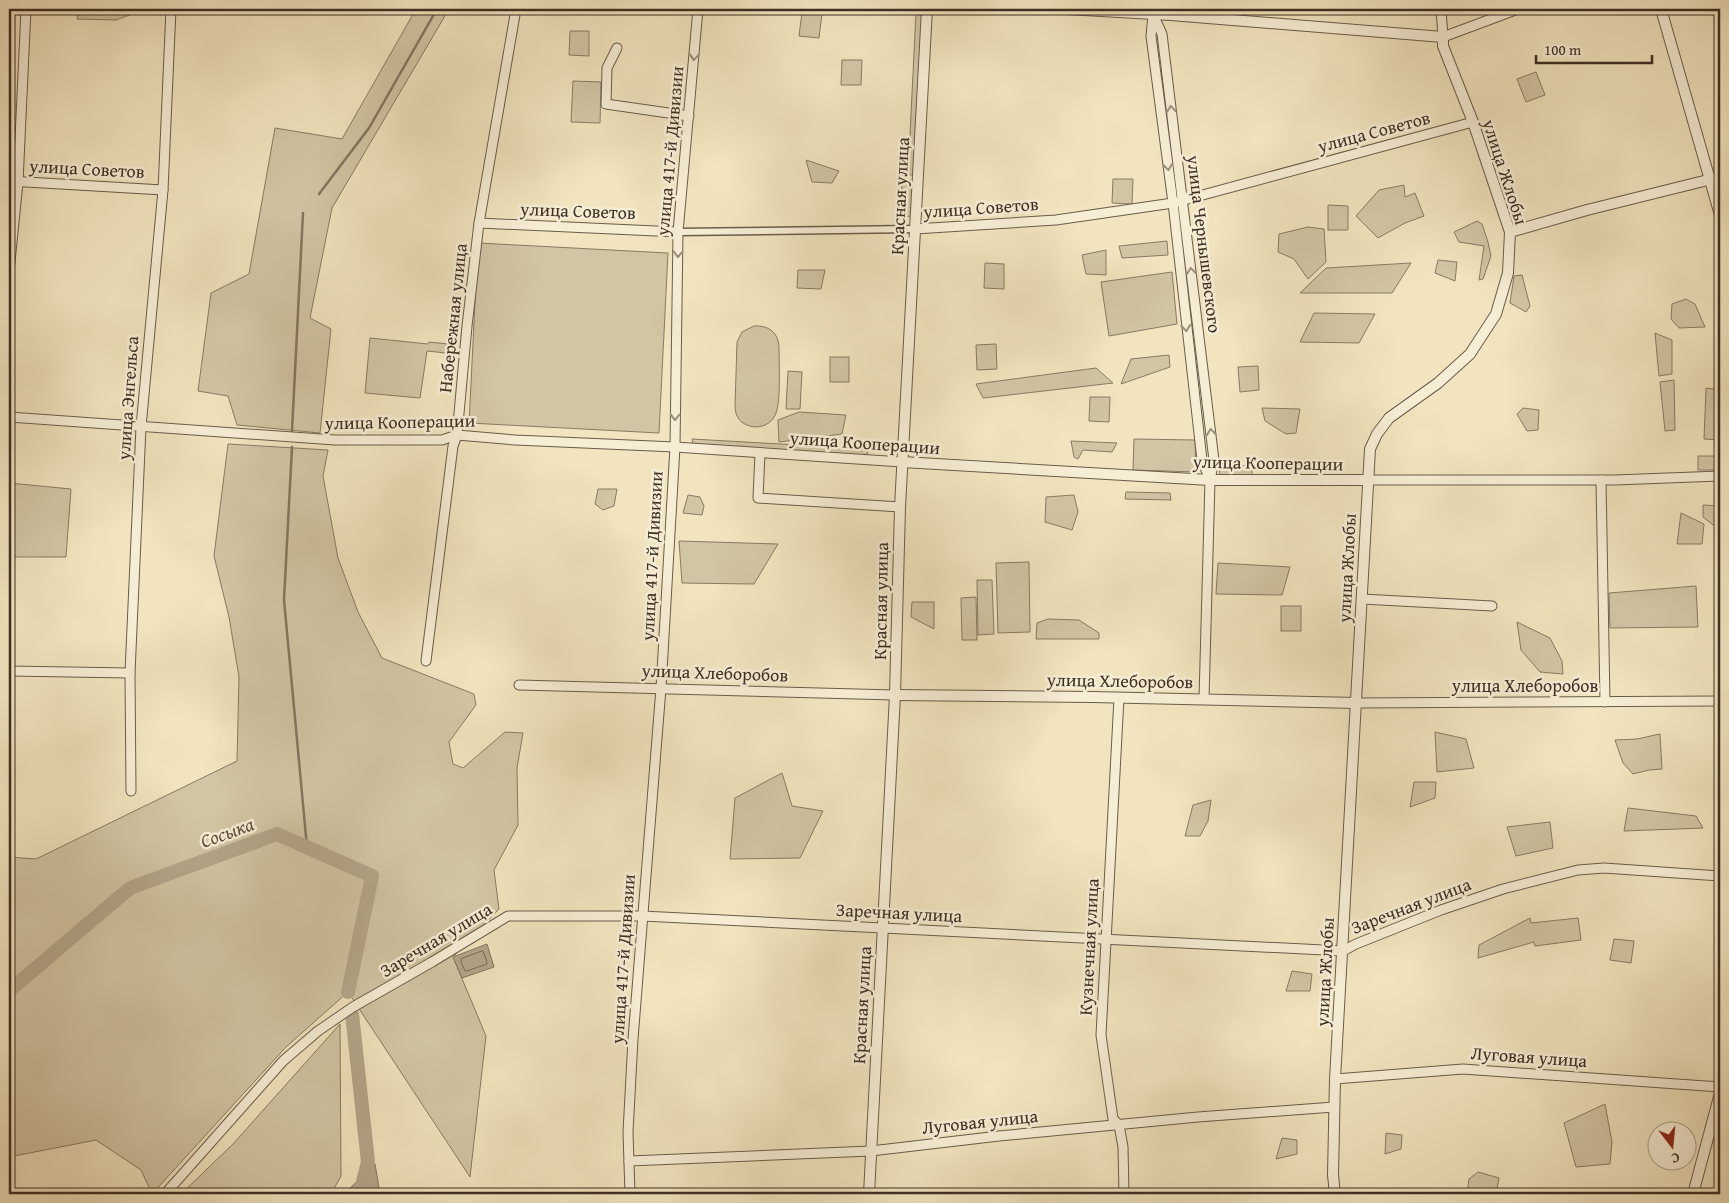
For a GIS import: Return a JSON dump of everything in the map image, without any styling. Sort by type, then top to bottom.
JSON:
[{"type":"street","points":[[9,272],[26,9]]},
{"type":"street","name":"улица Энгельса","points":[[131,791],[130,673],[141,427],[163,190],[171,9]]},
{"type":"street","name":"Набережная улица","points":[[426,661],[453,446],[457,435],[479,223],[516,9]]},
{"type":"street","name":"улица 417-й Дивизии","points":[[630,1194],[628,1132],[632,1039],[661,688],[675,447],[678,232],[698,9]]},
{"type":"street","name":"Красная улица","points":[[869,1194],[895,695],[902,462],[927,9]]},
{"type":"street","points":[[1067,9],[1153,11],[1443,37],[1518,9]]},
{"type":"street","name":"улица Жлобы","points":[[1335,1194],[1333,1175],[1335,1079],[1370,449],[1377,434],[1389,418],[1438,383],[1470,354],[1496,314],[1508,273],[1510,232],[1473,122],[1443,46],[1441,9]]},
{"type":"street","points":[[1660,9],[1720,215]]},
{"type":"street","name":"улица Чернышевского","points":[[1153,11],[1162,34],[1214,460],[1210,480],[1204,699]]},
{"type":"street","name":"улица Чернышевского","points":[[1153,11],[1151,36],[1173,203],[1202,460],[1210,480]]},
{"type":"street","points":[[617,48],[608,68],[606,104],[688,116]]},
{"type":"street","name":"улица Советов","points":[[479,223],[678,232],[915,229],[1056,220],[1182,201],[1473,122]]},
{"type":"street","points":[[1510,232],[1586,210],[1720,177]]},
{"type":"street","name":"улица Советов","points":[[14,181],[163,190]]},
{"type":"street","name":"улица Кооперации","points":[[9,417],[335,440],[442,440],[457,435],[540,442],[675,447],[1210,480],[1601,480],[1720,476]]},
{"type":"street","points":[[760,453],[758,498],[900,507]]},
{"type":"street","points":[[1601,480],[1605,702]]},
{"type":"street","points":[[1362,599],[1492,606]]},
{"type":"street","points":[[9,671],[130,673]]},
{"type":"street","name":"улица Хлеборобов","points":[[519,685],[895,695],[1357,703],[1720,701]]},
{"type":"street","name":"Кузнечная улица","points":[[1119,698],[1101,1035],[1113,1119],[1119,1125],[1123,1147],[1124,1194]]},
{"type":"street","name":"Заречная улица","points":[[165,1194],[283,1061],[318,1030],[353,1007],[508,916],[642,916],[1343,951],[1440,910],[1503,889],[1578,870],[1604,868],[1720,876]]},
{"type":"street","name":"Луговая улица","points":[[1335,1079],[1463,1068],[1720,1087]]},
{"type":"street","points":[[1693,1194],[1720,1093]]},
{"type":"street","name":"Луговая улица","points":[[629,1161],[871,1151],[1198,1117],[1334,1108]]},
{"type":"shaded area","points":[[79,9],[136,9],[135,13],[116,20],[77,19]]},
{"type":"shaded area","points":[[416,9],[449,9],[332,208],[310,318],[331,329],[320,433],[237,425],[228,396],[198,391],[211,293],[249,274],[275,128],[342,139]]},
{"type":"shaded area","points":[[802,12],[822,14],[819,38],[799,36]]},
{"type":"shaded area","points":[[916,13],[923,17],[914,175],[908,175]]},
{"type":"shaded area","points":[[570,31],[589,31],[589,56],[569,55]]},
{"type":"shaded area","points":[[842,60],[862,60],[861,85],[841,85]]},
{"type":"shaded area","points":[[1536,72],[1545,95],[1526,102],[1517,79]]},
{"type":"shaded area","points":[[573,81],[601,82],[600,123],[571,122]]},
{"type":"shaded area","points":[[806,160],[839,171],[832,183],[812,182]]},
{"type":"shaded area","points":[[1113,179],[1133,179],[1132,204],[1112,203]]},
{"type":"shaded area","points":[[902,181],[915,182],[912,216],[901,217]]},
{"type":"shaded area","points":[[1404,185],[1405,197],[1415,193],[1424,216],[1405,223],[1378,238],[1356,216],[1379,190]]},
{"type":"shaded area","points":[[1328,205],[1348,206],[1348,230],[1328,230]]},
{"type":"shaded area","points":[[1477,221],[1482,224],[1491,256],[1483,279],[1479,280],[1484,246],[1459,242],[1454,232]]},
{"type":"shaded area","points":[[1308,227],[1324,229],[1326,262],[1308,279],[1294,259],[1278,252],[1279,234]]},
{"type":"shaded area","points":[[1167,241],[1168,255],[1122,258],[1119,246]]},
{"type":"shaded area","points":[[478,243],[668,253],[659,433],[469,423]]},
{"type":"shaded area","points":[[1106,250],[1106,275],[1086,274],[1082,255]]},
{"type":"shaded area","points":[[1438,260],[1457,262],[1455,281],[1435,273]]},
{"type":"shaded area","points":[[985,263],[1004,264],[1004,289],[984,288]]},
{"type":"shaded area","points":[[1411,263],[1392,293],[1300,293],[1326,268]]},
{"type":"shaded area","points":[[798,270],[825,270],[821,289],[797,288]]},
{"type":"shaded area","points":[[1172,272],[1177,324],[1109,336],[1101,282]]},
{"type":"shaded area","points":[[1522,275],[1530,306],[1526,312],[1510,303],[1514,276]]},
{"type":"shaded area","points":[[1686,299],[1695,304],[1705,327],[1679,328],[1671,319],[1672,304]]},
{"type":"shaded area","points":[[1314,313],[1375,314],[1359,343],[1300,342]]},
{"type":"shaded area","points":[[754,326],[771,330],[777,337],[779,346],[778,407],[771,421],[760,427],[744,424],[737,415],[735,406],[737,342],[742,332]]},
{"type":"shaded area","points":[[1655,333],[1672,340],[1672,374],[1659,376]]},
{"type":"shaded area","points":[[370,338],[428,344],[429,342],[448,344],[446,353],[427,351],[420,398],[365,393]]},
{"type":"shaded area","points":[[996,344],[997,369],[977,370],[976,345]]},
{"type":"shaded area","points":[[1169,355],[1170,367],[1121,384],[1131,359]]},
{"type":"shaded area","points":[[830,357],[849,357],[849,382],[830,382]]},
{"type":"shaded area","points":[[1258,366],[1259,390],[1240,392],[1238,367]]},
{"type":"shaded area","points":[[1096,368],[1113,383],[983,398],[976,384]]},
{"type":"shaded area","points":[[788,371],[802,372],[800,409],[786,409]]},
{"type":"shaded area","points":[[1674,380],[1675,430],[1665,431],[1660,382]]},
{"type":"shaded area","points":[[1706,388],[1720,390],[1720,440],[1704,439]]},
{"type":"shaded area","points":[[1090,397],[1110,397],[1109,422],[1089,421]]},
{"type":"shaded area","points":[[1262,408],[1300,409],[1296,433],[1286,434],[1265,421]]},
{"type":"shaded area","points":[[1523,408],[1539,410],[1538,430],[1527,431],[1517,414]]},
{"type":"shaded area","points":[[799,412],[846,415],[842,434],[779,442],[778,420]]},
{"type":"shaded area","points":[[692,439],[869,449],[866,457],[693,446]]},
{"type":"shaded area","points":[[1134,439],[1195,440],[1196,472],[1133,470]]},
{"type":"shaded area","points":[[1071,441],[1117,443],[1112,452],[1083,450],[1078,459],[1074,457]]},
{"type":"shaded area","points":[[228,444],[328,450],[323,476],[338,558],[358,612],[382,658],[474,694],[476,705],[449,742],[453,764],[463,768],[505,732],[523,733],[517,768],[518,825],[494,870],[499,909],[453,957],[486,1036],[470,1177],[348,992],[286,1047],[152,1194],[141,1170],[96,1140],[9,1157],[9,857],[36,859],[237,761],[239,677],[229,617],[214,556]]},
{"type":"shaded area","points":[[1698,456],[1720,456],[1720,470],[1698,470]]},
{"type":"shaded area","points":[[1219,465],[1252,466],[1252,477],[1220,477]]},
{"type":"shaded area","points":[[9,483],[71,489],[66,557],[9,557]]},
{"type":"shaded area","points":[[598,489],[617,489],[614,506],[603,510],[595,504]]},
{"type":"shaded area","points":[[1126,492],[1170,493],[1171,500],[1125,499]]},
{"type":"shaded area","points":[[688,495],[700,497],[704,506],[702,515],[683,513]]},
{"type":"shaded area","points":[[1074,495],[1078,512],[1072,530],[1045,522],[1046,497]]},
{"type":"shaded area","points":[[1703,505],[1720,506],[1720,520],[1713,525],[1703,517]]},
{"type":"shaded area","points":[[1681,513],[1704,524],[1702,544],[1677,544]]},
{"type":"shaded area","points":[[679,541],[778,544],[754,584],[682,583]]},
{"type":"shaded area","points":[[1029,562],[1030,632],[998,633],[996,563]]},
{"type":"shaded area","points":[[1218,563],[1290,567],[1282,595],[1216,594]]},
{"type":"shaded area","points":[[977,580],[992,580],[994,634],[978,635]]},
{"type":"shaded area","points":[[1696,586],[1698,627],[1610,628],[1609,593]]},
{"type":"shaded area","points":[[976,597],[977,640],[962,640],[961,598]]},
{"type":"shaded area","points":[[912,602],[934,602],[934,629],[911,617]]},
{"type":"shaded area","points":[[1281,606],[1301,606],[1301,631],[1281,631]]},
{"type":"shaded area","points":[[1048,619],[1079,620],[1099,633],[1099,639],[1036,639],[1037,623]]},
{"type":"shaded area","points":[[1517,622],[1550,638],[1562,661],[1563,674],[1540,672],[1521,650]]},
{"type":"shaded area","points":[[1435,732],[1466,739],[1474,768],[1437,772]]},
{"type":"shaded area","points":[[1660,734],[1662,769],[1633,774],[1623,763],[1615,740],[1637,739]]},
{"type":"shaded area","points":[[782,773],[792,806],[823,811],[800,858],[730,859],[735,798]]},
{"type":"shaded area","points":[[1414,782],[1436,782],[1435,798],[1410,807]]},
{"type":"shaded area","points":[[1211,800],[1208,821],[1200,836],[1185,836],[1193,805]]},
{"type":"shaded area","points":[[1628,808],[1696,816],[1703,828],[1624,831]]},
{"type":"shaded area","points":[[1550,822],[1553,848],[1516,856],[1507,827]]},
{"type":"shaded area","points":[[1530,918],[1531,923],[1578,918],[1581,940],[1535,946],[1534,942],[1478,958],[1479,945]]},
{"type":"shaded area","points":[[1614,939],[1634,941],[1631,963],[1610,960]]},
{"type":"shaded area","points":[[1292,971],[1312,974],[1310,991],[1286,991]]},
{"type":"shaded area","points":[[340,1024],[341,1176],[331,1194],[181,1194],[233,1144]]},
{"type":"shaded area","points":[[1605,1104],[1612,1142],[1610,1164],[1576,1167],[1564,1123]]},
{"type":"shaded area","points":[[1386,1133],[1402,1135],[1401,1149],[1385,1154]]},
{"type":"shaded area","points":[[1282,1138],[1297,1140],[1297,1154],[1276,1159]]},
{"type":"shaded area","points":[[1478,1172],[1499,1178],[1496,1194],[1467,1194],[1469,1179]]},
{"type":"water","points":[[487,944],[494,967],[462,978],[453,957]]},
{"type":"water","points":[[375,1164],[380,1194],[344,1194]]},
{"type":"waterway","points":[[319,194],[369,128],[437,9]]},
{"type":"waterway","points":[[292,431],[303,213]]},
{"type":"waterway","points":[[292,447],[284,600],[307,847]]},
{"type":"waterway","name":"Сосыка","points":[[9,991],[130,888],[277,834],[372,876],[348,992]]},
{"type":"waterway","name":"Сосыка","points":[[352,1014],[368,1162],[360,1194]]}]
